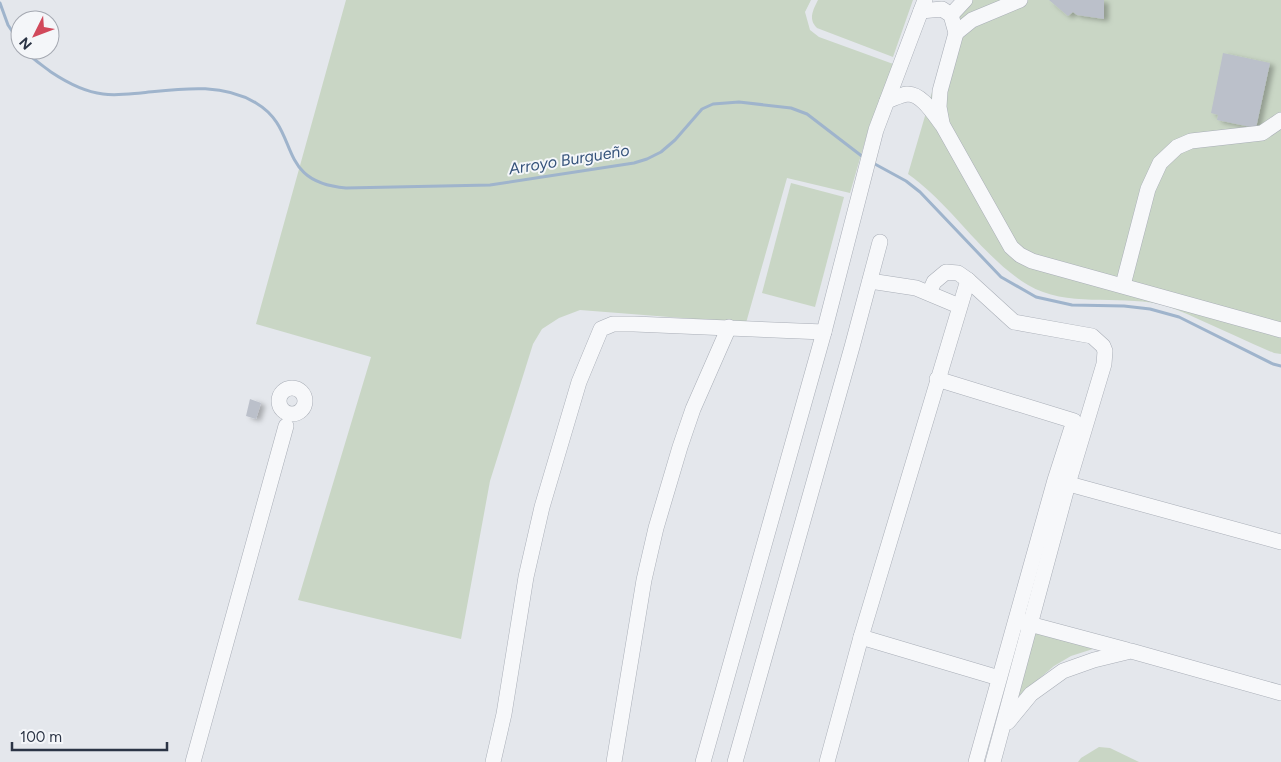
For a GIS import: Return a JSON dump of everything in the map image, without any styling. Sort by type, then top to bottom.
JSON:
[{"type":"street","points":[[951,15],[965,0]]},
{"type":"street","points":[[956,32],[972,20],[1020,0]]},
{"type":"street","points":[[703,762],[824,332],[876,130],[923,5],[942,9],[951,15],[956,32],[940,91],[939,107],[942,126]]},
{"type":"street","points":[[898,73],[912,95],[929,108],[942,126],[1011,247],[1020,255],[1032,261],[1281,330]]},
{"type":"street","points":[[887,101],[940,91]]},
{"type":"street","points":[[1123,285],[1148,189],[1160,163],[1177,147],[1191,141],[1262,133],[1281,120]]},
{"type":"street","points":[[735,762],[880,242]]},
{"type":"street","points":[[929,293],[934,282],[946,272],[958,273],[1014,322],[1092,336],[1105,351],[1104,364],[1062,482],[1023,623],[1002,732],[993,762]]},
{"type":"street","points":[[827,762],[861,636],[968,280]]},
{"type":"street","points":[[870,282],[916,288],[959,306]]},
{"type":"street","points":[[492,762],[504,714],[526,577],[542,507],[573,401],[602,328],[613,324],[824,332]]},
{"type":"street","points":[[614,762],[644,580],[656,528],[693,409],[729,327]]},
{"type":"street","points":[[937,379],[1074,421],[1062,482]]},
{"type":"street","points":[[193,762],[286,426],[303,407],[303,395],[296,390],[288,389],[282,394],[279,401],[286,426]]},
{"type":"street","points":[[282,409],[289,414],[297,413]]},
{"type":"street","points":[[1062,482],[1281,542]]},
{"type":"street","points":[[1023,623],[1281,693]]},
{"type":"street","points":[[976,762],[999,678],[1023,623]]},
{"type":"street","points":[[861,636],[999,678]]},
{"type":"street","points":[[1002,732],[1020,705],[1050,679],[1076,665],[1131,651]]},
{"type":"green space","points":[[346,0],[811,0],[805,12],[810,30],[819,37],[896,65],[870,124],[850,193],[787,178],[746,323],[580,310],[559,318],[542,329],[533,344],[490,481],[461,639],[298,600],[371,357],[256,324]]},
{"type":"green space","points":[[818,0],[913,0],[893,57],[817,28],[812,18]]},
{"type":"green space","points":[[959,0],[1281,0],[1281,354],[1274,353],[1164,305],[1126,300],[1075,299],[1043,292],[1028,285],[996,261],[939,201],[908,174]]},
{"type":"green space","points":[[791,183],[844,197],[815,307],[762,293]]},
{"type":"green space","points":[[1033,632],[1096,648],[1071,656],[1054,666],[1015,699]]},
{"type":"green space","points":[[1099,747],[1110,748],[1139,762],[1078,762],[1081,758]]},
{"type":"building","points":[[1049,0],[1104,0],[1104,19],[1077,15],[1073,12],[1068,16]]},
{"type":"building","points":[[1223,53],[1270,63],[1256,128],[1217,120],[1218,115],[1211,113]]},
{"type":"building","points":[[250,399],[261,403],[256,419],[246,416]]},
{"type":"waterway","name":"Arroyo Burgueño","points":[[0,3],[10,28]]},
{"type":"waterway","name":"Arroyo Burgueño","points":[[35,60],[57,76],[76,86],[96,93],[117,95],[200,89],[229,92],[243,96],[270,114],[279,127],[298,166],[308,176],[323,184],[346,188],[490,185],[634,163],[661,152],[675,140],[702,109],[713,104],[739,102],[791,108],[807,114],[863,157]]},
{"type":"waterway","name":"Arroyo Burgueño","points":[[873,163],[906,181],[920,192],[1001,277],[1036,297],[1072,305],[1124,306],[1150,309],[1179,317],[1273,364],[1281,366]]}]
